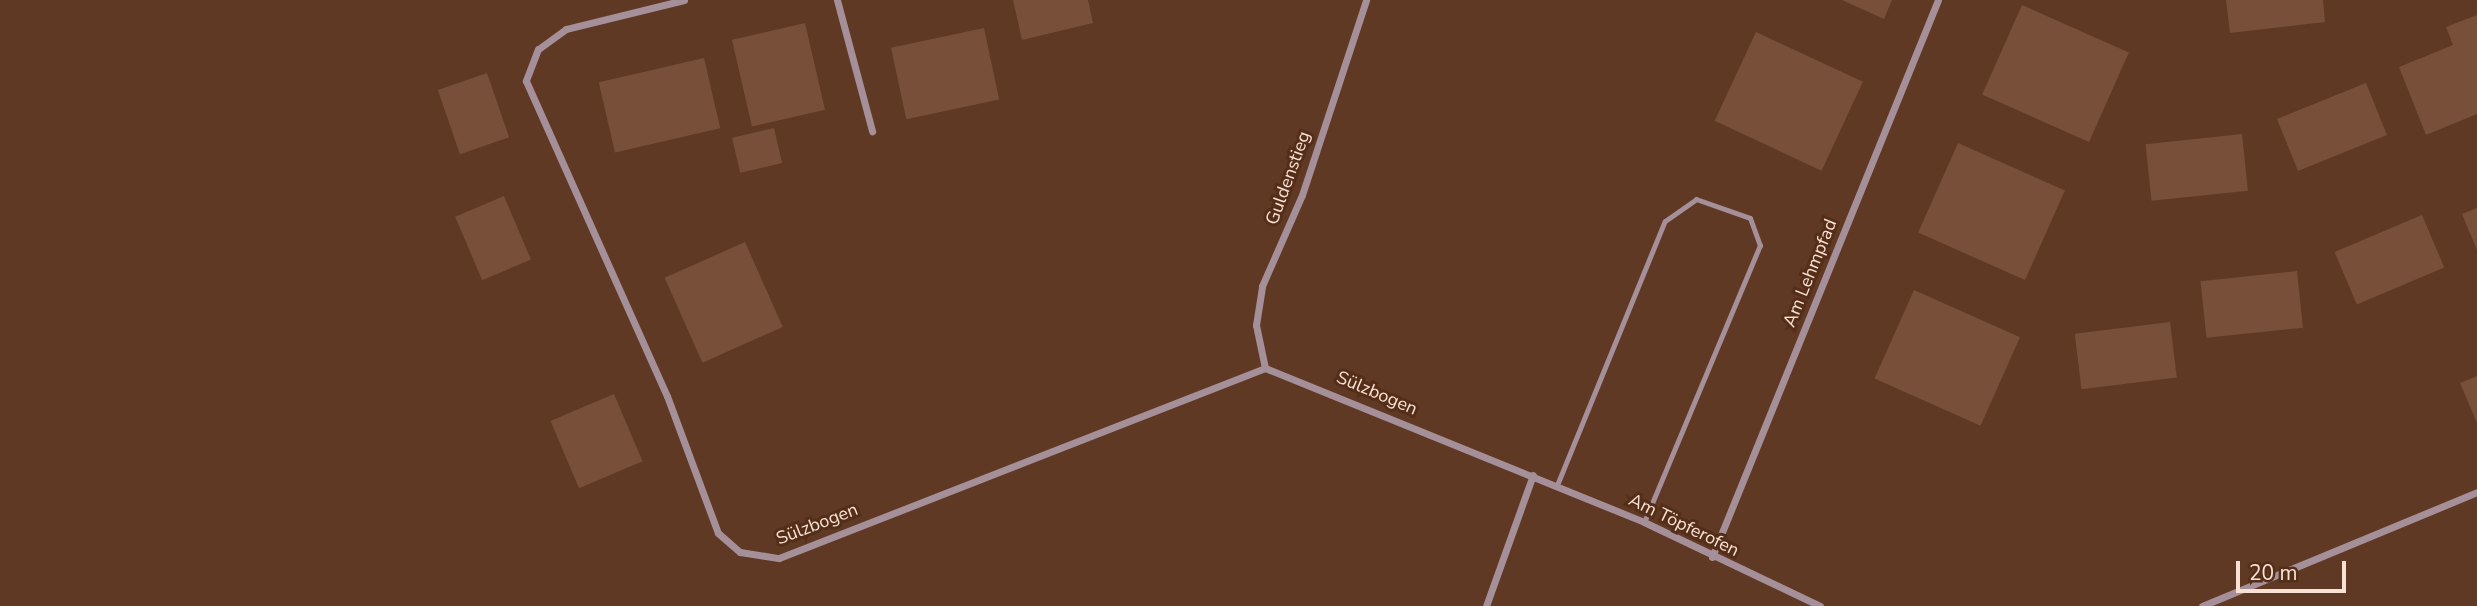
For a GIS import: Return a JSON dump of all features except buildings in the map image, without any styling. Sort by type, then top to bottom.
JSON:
[{"type":"street","name":"Sülzbogen","points":[[684,0],[566,29],[538,49],[526,81],[667,396],[718,533],[740,552],[779,558],[1265,368],[1486,456]]},
{"type":"street","points":[[837,0],[872,131]]},
{"type":"street","name":"Guldenstieg","points":[[1265,368],[1255,325],[1262,286],[1302,195],[1366,0]]},
{"type":"street","name":"Am Lehmpfad","points":[[1712,557],[1938,0]]},
{"type":"street","name":"Am Töpferofen","points":[[1486,456],[1644,522],[1712,557],[1819,606]]},
{"type":"street","points":[[1486,606],[1533,475]]},
{"type":"street","points":[[2202,606],[2477,492]]},
{"type":"lane","points":[[1557,485],[1665,221],[1696,199],[1750,218],[1760,245],[1644,522]]}]
